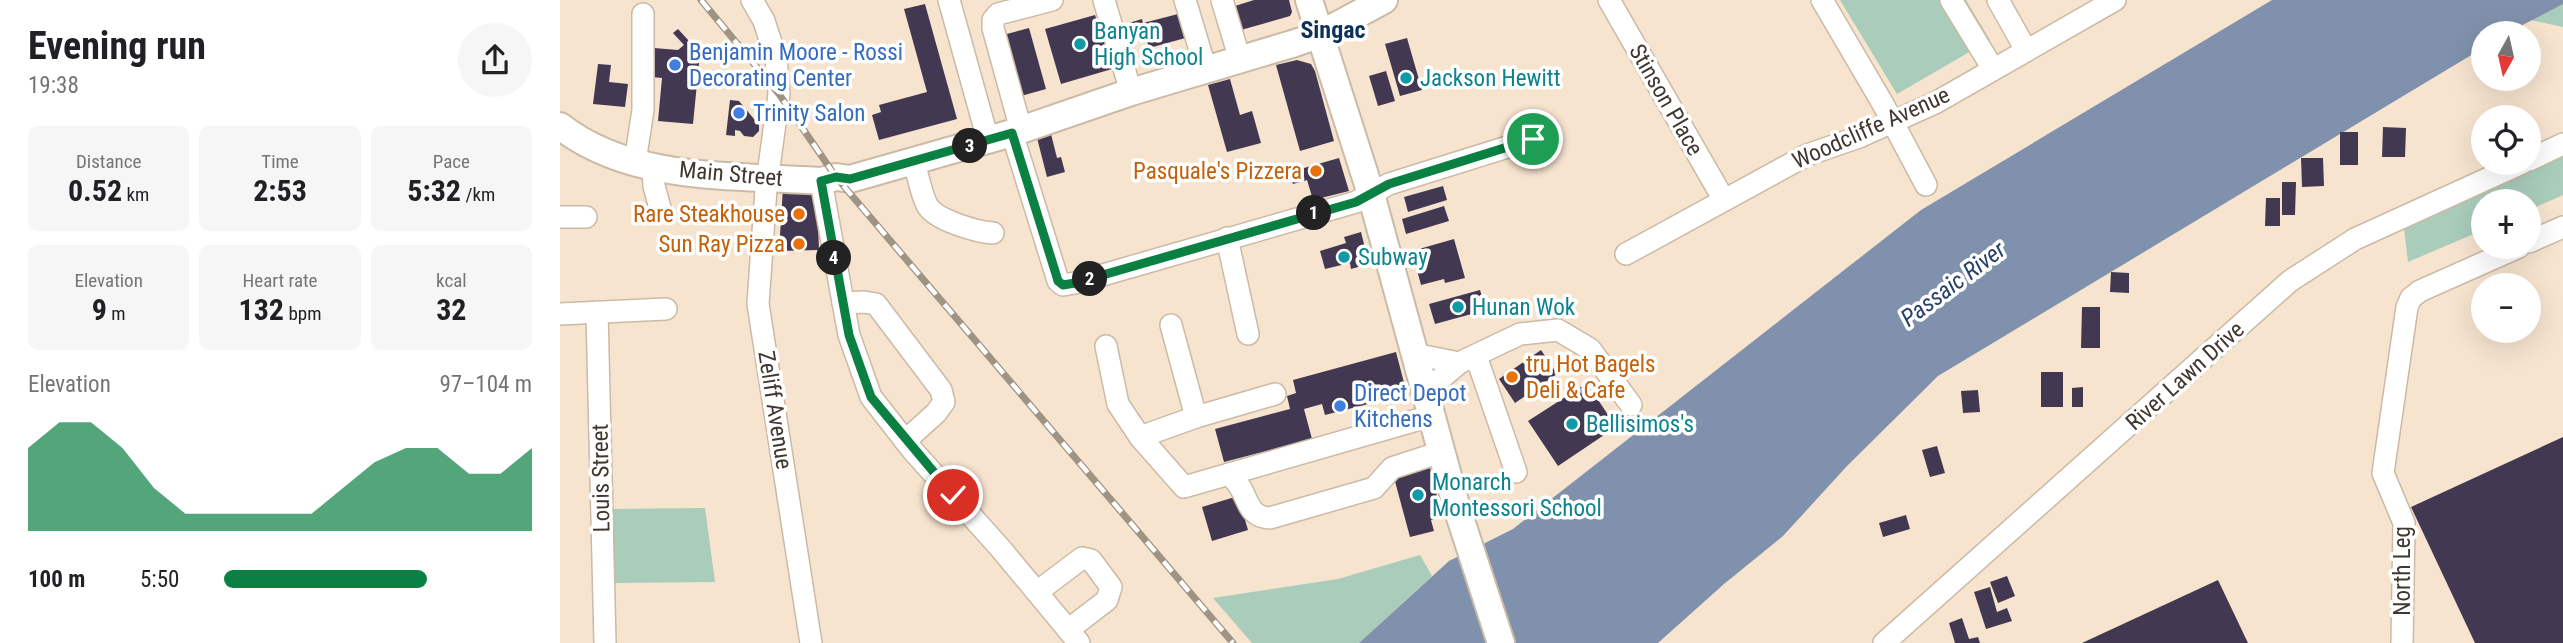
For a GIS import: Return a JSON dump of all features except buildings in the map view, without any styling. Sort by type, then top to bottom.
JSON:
[{"type":"main road","points":[[1310,0],[1371,194],[1456,505],[1501,643]]},
{"type":"main road","name":"Main Street","points":[[560,127],[599,149],[644,164],[706,174],[821,181],[836,177],[850,179],[1007,135],[1131,92],[1320,34],[1384,0]]},
{"type":"street","name":"Zeliff Avenue","points":[[752,0],[770,37],[778,73],[779,94],[768,177],[758,304],[811,643]]},
{"type":"street","points":[[949,0],[1007,135],[1058,281],[1063,285],[1356,202],[1389,184],[1533,139]]},
{"type":"street","points":[[1007,135],[993,20],[1008,5],[1052,0]]},
{"type":"street","points":[[1104,0],[1131,92]]},
{"type":"street","points":[[1185,0],[1206,70]]},
{"type":"street","points":[[1222,0],[1240,60]]},
{"type":"street","name":"Stinson Place","points":[[1609,0],[1724,200]]},
{"type":"street","points":[[1822,0],[1926,185]]},
{"type":"street","points":[[1951,0],[1993,69]]},
{"type":"street","points":[[1997,0],[2026,50]]},
{"type":"street","name":"Woodcliffe Avenue","points":[[1626,254],[1807,155],[1859,137],[1935,103],[2115,0]]},
{"type":"street","points":[[643,14],[644,164],[660,208]]},
{"type":"street","points":[[2541,154],[2563,144]]},
{"type":"street","points":[[914,162],[928,206],[934,213],[981,233],[993,233]]},
{"type":"street","name":"River Lawn Drive","points":[[1884,643],[2290,281],[2355,239],[2496,175]]},
{"type":"street","points":[[821,181],[849,335],[871,397],[905,441],[1074,636],[1107,600],[1111,587],[1091,560],[1082,558],[1037,592]]},
{"type":"street","points":[[560,217],[586,217]]},
{"type":"street","points":[[2541,237],[2563,227]]},
{"type":"street","points":[[1227,239],[1248,334]]},
{"type":"street","name":"North Leg","points":[[2402,643],[2404,523],[2383,473],[2407,307],[2411,298],[2420,292],[2493,259]]},
{"type":"street","points":[[843,303],[876,304],[941,390],[944,402],[936,413],[905,441]]},
{"type":"street","points":[[560,313],[666,309]]},
{"type":"street","name":"Louis Street","points":[[597,312],[605,643]]},
{"type":"street","points":[[1171,325],[1196,417]]},
{"type":"street","points":[[1106,346],[1118,404],[1140,437],[1184,487],[1229,474],[1428,404],[1467,360],[1520,334],[1558,330],[1590,349],[1631,405]]},
{"type":"street","points":[[1415,354],[1467,360]]},
{"type":"street","points":[[1467,360],[1516,472]]},
{"type":"street","points":[[1140,437],[1275,394]]},
{"type":"street","points":[[1229,474],[1239,484],[1250,509],[1261,517],[1270,518],[1374,488],[1392,468],[1441,452]]},
{"type":"green space","points":[[1840,0],[1966,0],[1990,40],[1897,94]]},
{"type":"green space","points":[[2563,4],[2563,27],[2530,20]]},
{"type":"green space","points":[[2563,156],[2563,195],[2541,205],[2541,189],[2490,189],[2521,175],[2541,175],[2541,166]]},
{"type":"green space","points":[[2471,198],[2471,235],[2408,262],[2404,228]]},
{"type":"green space","points":[[705,508],[715,582],[614,583],[612,509]]},
{"type":"green space","points":[[1420,555],[1432,576],[1359,643],[1252,643],[1213,598],[1338,579]]},
{"type":"water","name":"Passaic River","points":[[2272,0],[2563,0],[2563,4],[2530,21],[2471,21],[2471,55],[1938,376],[1847,466],[1783,536],[1658,643],[1359,643],[1449,561],[1513,529],[1921,210]]},
{"type":"railway","points":[[701,0],[779,94],[836,177],[1233,643]]},
{"type":"place","name":"Banyan High School","points":[[1080,44]]},
{"type":"place","name":"Benjamin Moore - Rossi Decorating Center","points":[[675,65]]},
{"type":"place","name":"Jackson Hewitt","points":[[1406,78]]},
{"type":"place","name":"Trinity Salon","points":[[739,113]]},
{"type":"place","name":"Pasquale's Pizzera","points":[[1316,171]]},
{"type":"place","name":"Rare Steakhouse","points":[[799,214]]},
{"type":"place","name":"Sun Ray Pizza","points":[[799,244]]},
{"type":"place","name":"Subway","points":[[1344,257]]},
{"type":"place","name":"Hunan Wok","points":[[1458,307]]},
{"type":"place","name":"tru Hot Bagels Deli & Cafe","points":[[1512,377]]},
{"type":"place","name":"Direct Depot Kitchens","points":[[1340,406]]},
{"type":"place","name":"Bellisimos's","points":[[1572,424]]},
{"type":"place","name":"Monarch Montessori School","points":[[1418,495]]},
{"type":"district","name":"Singac","points":[[1333,30]]},
{"type":"route","points":[[953,495],[914,452],[871,397],[849,335],[821,181],[836,177],[850,179],[1012,133],[1058,281],[1063,285],[1356,202],[1389,184],[1533,139]]}]
